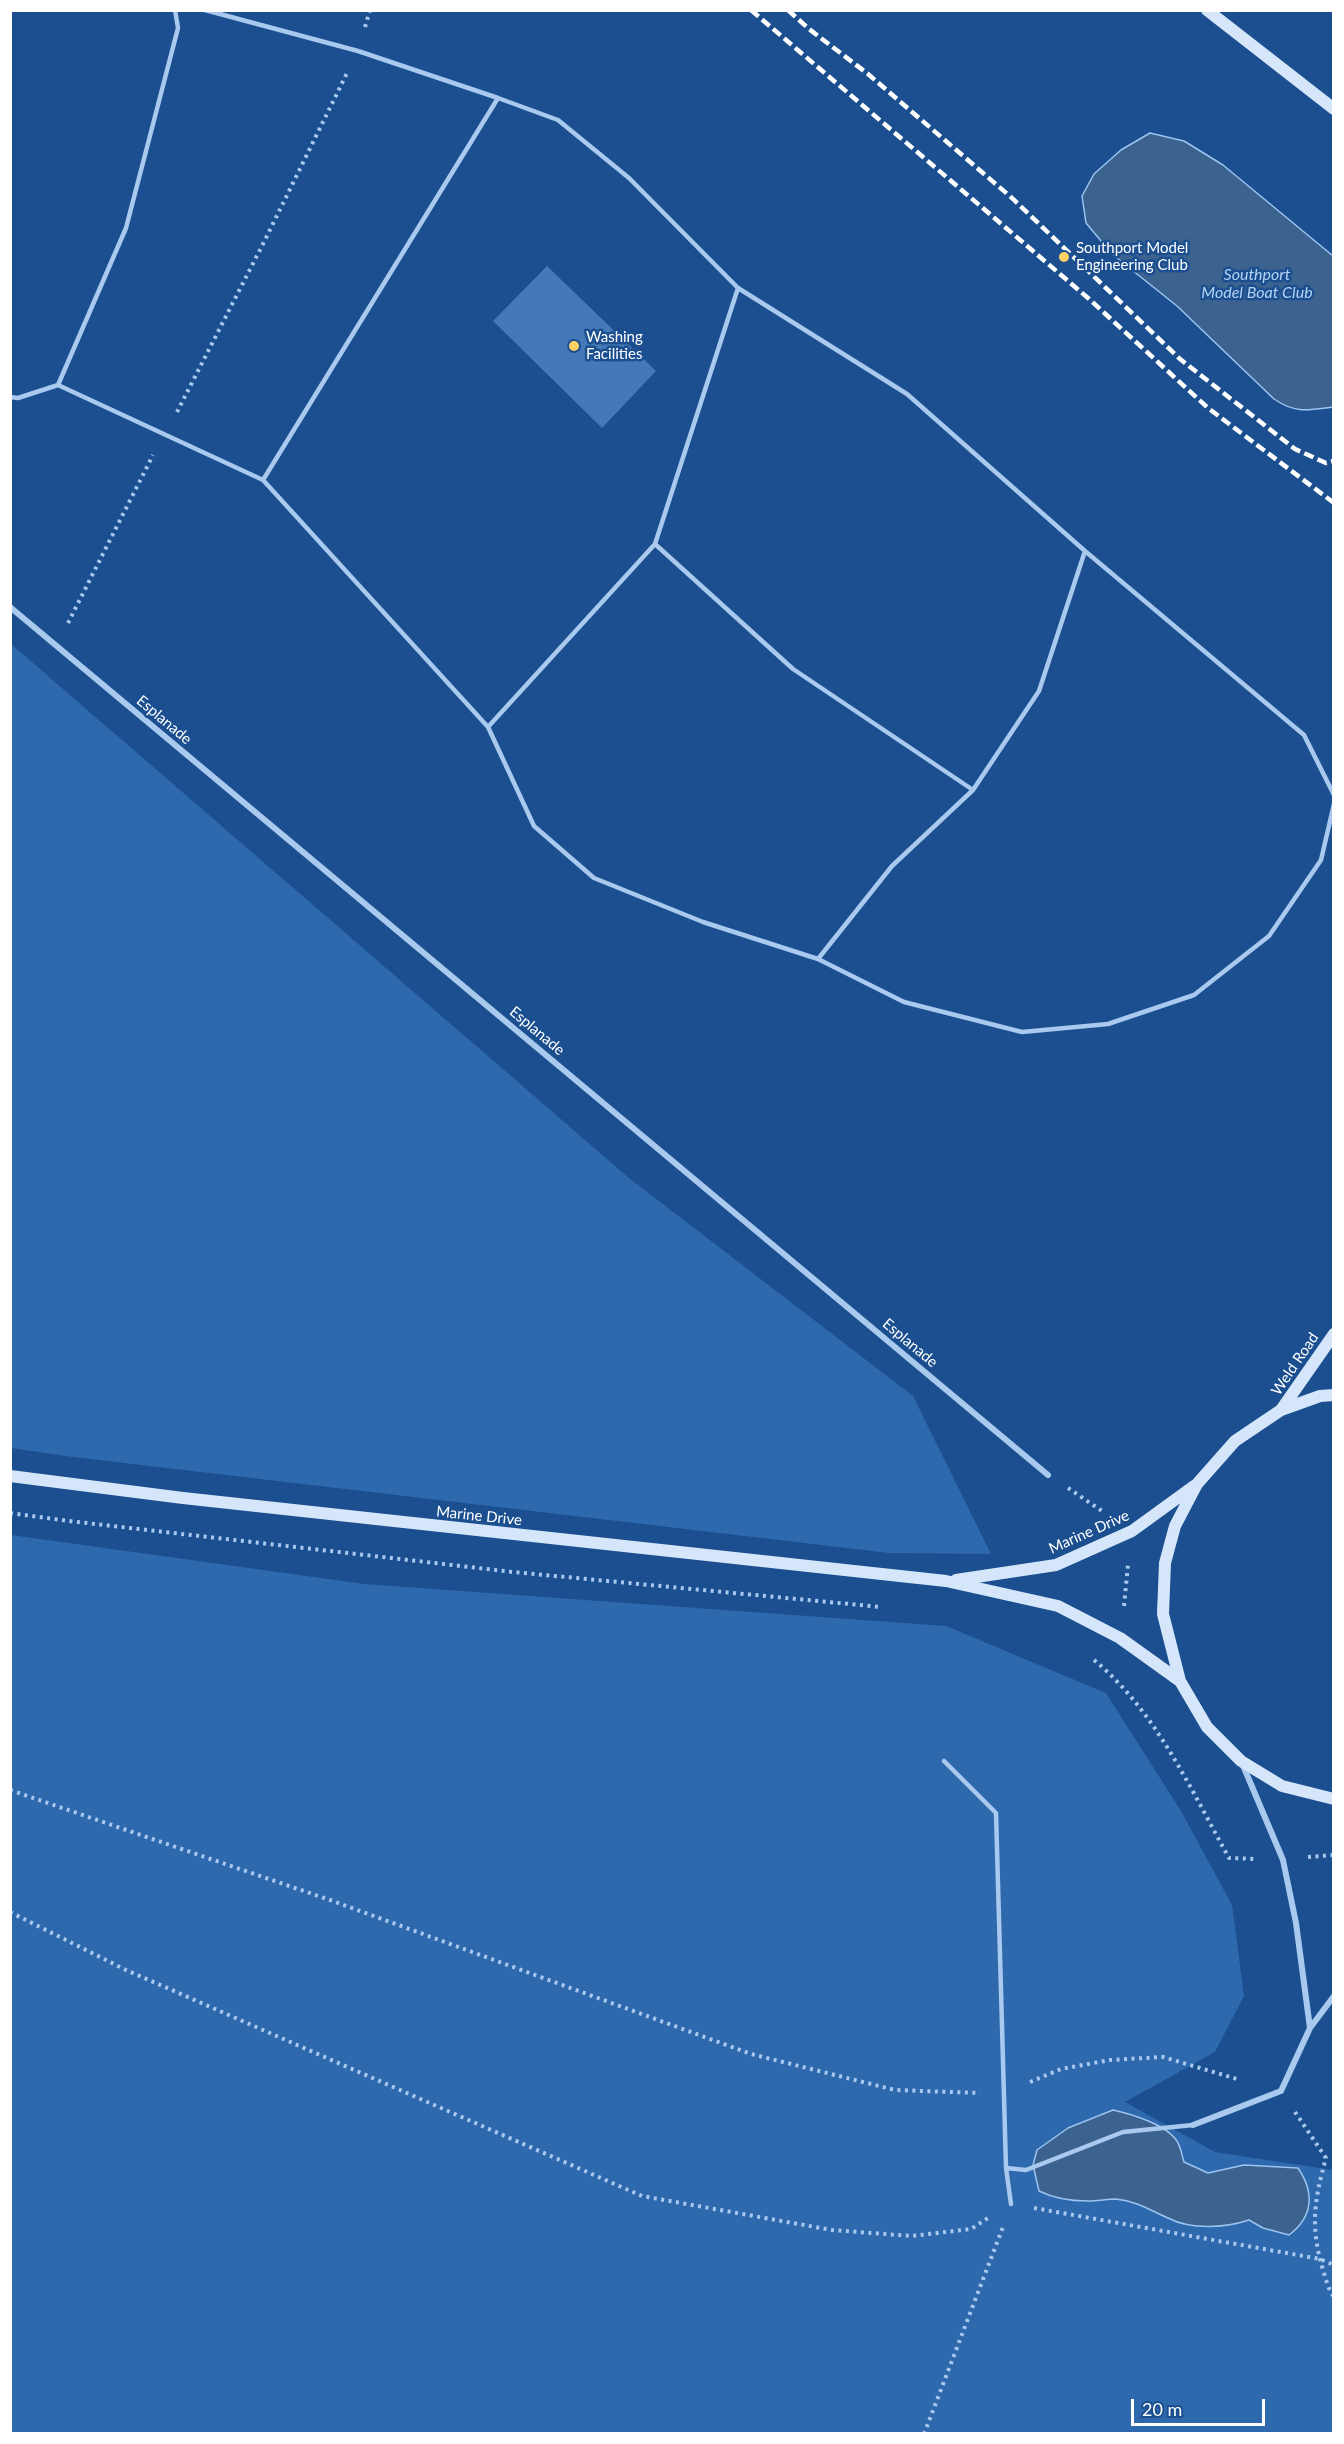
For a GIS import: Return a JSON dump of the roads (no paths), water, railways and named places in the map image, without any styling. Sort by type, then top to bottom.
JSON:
[{"type":"street","points":[[1207,10],[1334,109]]},
{"type":"street","name":"Esplanade","points":[[10,607],[1048,1475]]},
{"type":"street","name":"Weld Road","points":[[1281,1410],[1334,1334]]},
{"type":"street","points":[[1334,1395],[1320,1396],[1281,1410],[1234,1441],[1197,1484],[1175,1526],[1165,1563],[1163,1614],[1180,1681],[1207,1726],[1241,1761],[1282,1786],[1334,1799]]},
{"type":"street","name":"Marine Drive","points":[[10,1476],[195,1499],[946,1581],[1059,1606],[1120,1638],[1180,1681]]},
{"type":"street","name":"Marine Drive","points":[[946,1581],[1056,1565],[1132,1531],[1197,1484]]},
{"type":"street","points":[[1241,1761],[1283,1860],[1296,1923],[1311,2028]]},
{"type":"street","points":[[1193,2125],[1281,2091],[1311,2028],[1334,1996]]},
{"type":"lane","points":[[58,385],[126,228],[178,28],[175,10]]},
{"type":"lane","points":[[205,10],[358,51],[558,120],[629,177],[738,288],[907,394],[1085,551],[1304,735],[1334,795]]},
{"type":"lane","points":[[263,480],[498,98]]},
{"type":"lane","points":[[488,727],[655,544],[738,288]]},
{"type":"lane","points":[[10,397],[18,398],[58,385],[263,480],[488,727],[534,826],[594,878],[703,922],[818,959],[904,1002],[1022,1032],[1108,1024],[1194,995],[1269,936],[1321,860],[1334,804]]},
{"type":"lane","points":[[655,544],[793,669],[973,790]]},
{"type":"lane","points":[[818,959],[892,866],[973,790],[1039,691],[1085,551]]},
{"type":"lane","points":[[944,1761],[996,1813],[1006,2168],[1011,2204]]},
{"type":"lane","points":[[1006,2168],[1026,2170],[1123,2132],[1193,2125]]},
{"type":"water","name":"Southport Model Boat Club","points":[[1150,133],[1184,141],[1223,165],[1333,256],[1333,407],[1296,409],[1274,399],[1177,306],[1112,254],[1086,223],[1082,196],[1094,174],[1121,150]]},
{"type":"water","points":[[1113,2110],[1139,2117],[1167,2131],[1178,2143],[1184,2162],[1208,2173],[1244,2165],[1298,2168],[1309,2195],[1309,2204],[1303,2220],[1289,2235],[1263,2228],[1249,2220],[1229,2225],[1197,2226],[1177,2222],[1143,2206],[1123,2200],[1076,2200],[1056,2197],[1039,2191],[1033,2165],[1037,2150],[1068,2128]]},
{"type":"railway","points":[[751,10],[1088,298],[1208,408],[1334,503]]},
{"type":"railway","points":[[788,10],[868,74],[1012,198],[1180,359],[1295,449],[1326,463],[1334,461]]},
{"type":"place","name":"Southport Model Engineering Club","points":[[1064,257]]},
{"type":"place","name":"Washing Facilities","points":[[574,346]]}]
